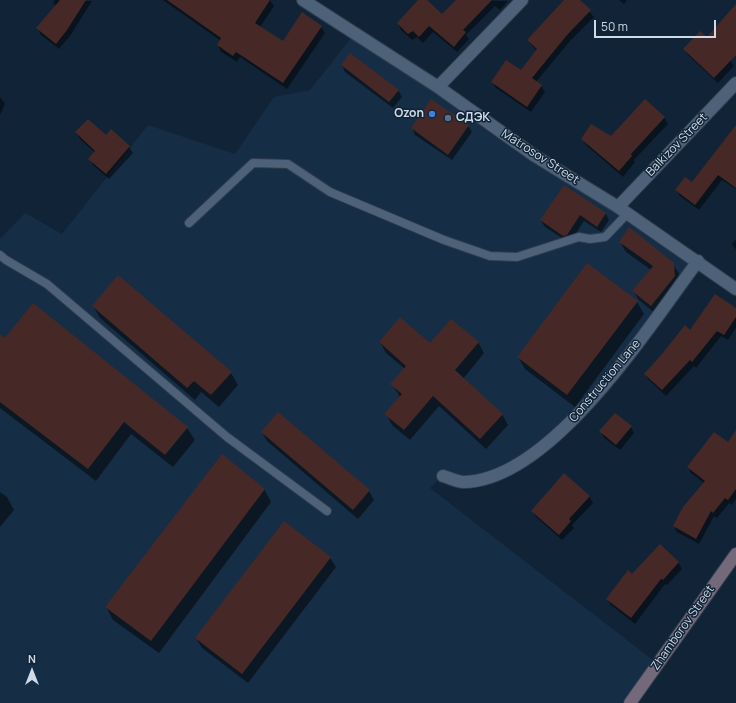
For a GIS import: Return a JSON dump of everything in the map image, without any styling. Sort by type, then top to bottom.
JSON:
[{"type":"street","name":"Matrosov Street","points":[[303,0],[438,87],[535,156],[623,210],[736,289]]},
{"type":"street","points":[[438,87],[522,0]]},
{"type":"street","name":"Balkizov Street","points":[[623,210],[736,83]]},
{"type":"street","name":"Construction Lane","points":[[443,476],[462,482],[482,480],[509,469],[539,449],[572,422],[611,377],[698,261]]},
{"type":"street","name":"Zhamborov Street","points":[[630,703],[736,554]]},
{"type":"lane","points":[[190,223],[253,163],[288,164],[330,192],[444,240],[490,256],[517,257],[579,237],[590,239],[605,237],[623,210]]},
{"type":"lane","points":[[0,255],[47,284],[227,437],[327,511]]},
{"type":"shaded area","points":[[355,33],[698,261],[611,377],[539,449],[482,480],[443,476],[430,488],[658,664],[630,703],[0,703],[0,239],[25,213],[62,234],[148,125],[235,154],[274,97],[310,90]]},
{"type":"building","points":[[60,0],[86,0],[67,30],[56,44],[36,28]]},
{"type":"building","points":[[167,0],[270,0],[255,23],[283,41],[302,12],[322,26],[283,83],[236,52],[233,56],[217,45],[221,38]]},
{"type":"building","points":[[418,0],[427,0],[442,14],[456,0],[492,0],[463,30],[466,32],[454,47],[429,26],[419,37],[413,31],[408,34],[397,23]]},
{"type":"building","points":[[564,0],[580,0],[591,10],[567,35],[532,78],[542,85],[527,107],[491,82],[506,60],[521,70],[537,49],[527,40]]},
{"type":"building","points":[[736,4],[736,55],[714,78],[683,49],[700,31],[707,37]]},
{"type":"building","points":[[350,53],[399,90],[389,102],[341,65]]},
{"type":"building","points":[[431,99],[469,125],[448,155],[411,128]]},
{"type":"building","points":[[645,99],[665,117],[631,154],[632,156],[619,171],[581,139],[591,124],[611,136]]},
{"type":"building","points":[[88,119],[106,135],[111,129],[130,146],[106,174],[88,159],[95,151],[75,132]]},
{"type":"building","points":[[736,125],[736,188],[718,175],[695,205],[675,190],[685,177],[692,182]]},
{"type":"building","points":[[564,185],[606,213],[597,227],[580,215],[567,235],[563,236],[540,220]]},
{"type":"building","points":[[629,227],[674,263],[675,276],[651,306],[632,291],[653,266],[619,242]]},
{"type":"building","points":[[587,263],[638,301],[567,395],[517,357]]},
{"type":"building","points":[[118,275],[232,372],[211,395],[194,381],[187,388],[92,306]]},
{"type":"building","points":[[715,294],[736,308],[736,317],[724,335],[717,331],[692,362],[690,360],[662,390],[644,374],[685,325],[690,330]]},
{"type":"building","points":[[33,303],[188,427],[165,455],[124,422],[88,469],[0,402],[0,334],[5,338]]},
{"type":"building","points":[[400,317],[430,343],[451,319],[479,342],[455,370],[503,414],[480,439],[433,396],[404,430],[384,414],[402,394],[390,384],[406,366],[379,342]]},
{"type":"building","points":[[278,412],[370,490],[353,510],[261,432]]},
{"type":"building","points":[[615,413],[632,426],[616,445],[599,431]]},
{"type":"building","points":[[736,430],[736,489],[728,500],[725,498],[713,513],[711,511],[696,539],[673,526],[683,507],[705,481],[687,467],[714,432],[728,442]]},
{"type":"building","points":[[222,454],[265,489],[151,641],[105,607]]},
{"type":"building","points":[[564,473],[590,496],[569,519],[571,521],[559,535],[531,511]]},
{"type":"building","points":[[284,521],[331,557],[242,674],[195,638]]},
{"type":"building","points":[[660,544],[679,562],[663,580],[661,579],[631,618],[606,599],[628,570],[632,574]]},
{"type":"place","name":"Ozon","points":[[432,114]]},
{"type":"place","name":"СДЭК","points":[[448,118]]}]
